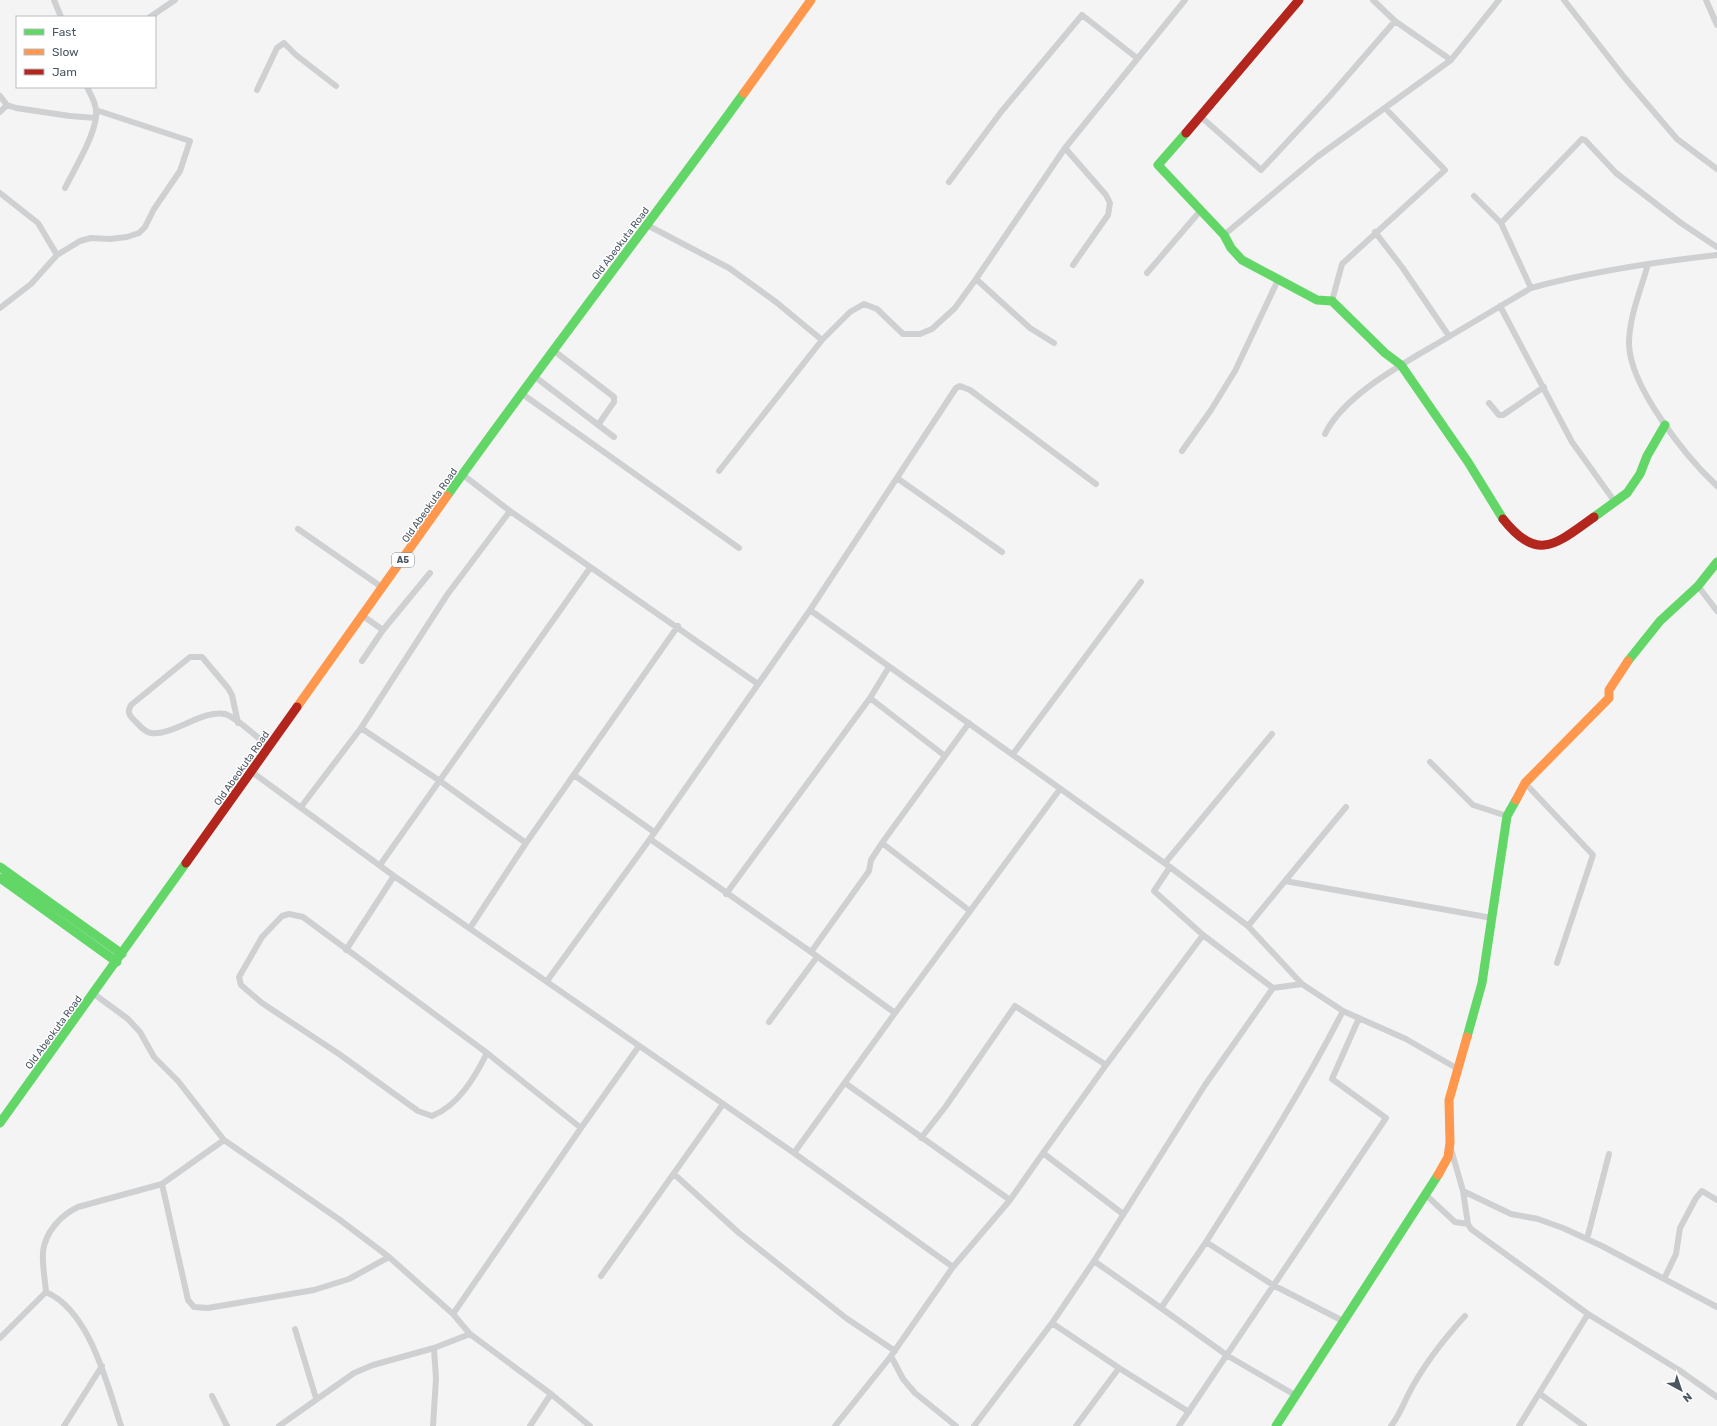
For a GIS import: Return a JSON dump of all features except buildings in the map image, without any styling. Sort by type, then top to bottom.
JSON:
[{"type":"main road","name":"Old Abeokuta Road","points":[[0,1123],[117,962],[521,393],[648,225],[811,0]]},
{"type":"main road","points":[[1299,0],[1158,165],[1224,234],[1230,248],[1242,260],[1316,300],[1332,301],[1385,353],[1401,365],[1460,450],[1506,522],[1519,536],[1531,545],[1548,544],[1560,541],[1627,493],[1634,483],[1665,425]]},
{"type":"main road","points":[[1276,1426],[1295,1395],[1345,1322],[1443,1168],[1448,1157],[1450,1143],[1448,1110],[1482,983],[1507,816],[1525,783],[1609,698],[1609,690],[1627,662],[1644,643],[1660,621],[1698,586],[1717,562]]},
{"type":"main road","points":[[0,867],[122,954]]},
{"type":"main road","points":[[0,878],[117,962]]},
{"type":"street","points":[[54,0],[61,16]]},
{"type":"street","points":[[151,16],[175,0]]},
{"type":"street","points":[[719,471],[822,340],[850,312],[864,304],[877,308],[903,334],[920,334],[932,329],[955,308],[1065,148],[1183,2],[1175,0]]},
{"type":"street","points":[[1373,0],[1395,21],[1451,60]]},
{"type":"street","points":[[1224,234],[1318,157],[1386,109],[1451,60],[1499,0]]},
{"type":"street","points":[[1564,0],[1624,77],[1677,139],[1717,169]]},
{"type":"street","points":[[1706,0],[1717,25]]},
{"type":"street","points":[[949,182],[1001,112],[1082,15],[1137,58]]},
{"type":"street","points":[[1200,116],[1261,170],[1330,96],[1395,21]]},
{"type":"street","points":[[257,90],[277,48],[284,43],[296,55],[336,86]]},
{"type":"street","points":[[65,188],[88,142],[96,118],[95,103],[88,88]]},
{"type":"street","points":[[0,96],[7,105],[70,116],[96,118]]},
{"type":"street","points":[[0,112],[7,105]]},
{"type":"street","points":[[1332,301],[1342,264],[1375,232],[1445,170],[1386,109]]},
{"type":"street","points":[[0,308],[31,284],[57,255],[80,241],[91,238],[110,239],[139,233],[145,227],[154,209],[180,171],[190,141],[96,110]]},
{"type":"street","points":[[1501,223],[1582,139],[1585,140],[1616,173],[1681,223],[1717,247]]},
{"type":"street","points":[[1065,148],[1106,195],[1110,203],[1108,215],[1073,265]]},
{"type":"street","points":[[0,193],[38,223],[57,255]]},
{"type":"street","points":[[1474,196],[1501,223],[1531,288]]},
{"type":"street","points":[[1147,273],[1201,210]]},
{"type":"street","points":[[648,225],[729,268],[776,302],[822,340]]},
{"type":"street","points":[[1375,232],[1402,267],[1449,336]]},
{"type":"street","points":[[1325,434],[1329,426],[1343,410],[1378,380],[1531,288],[1564,278],[1648,264],[1717,255]]},
{"type":"street","points":[[1648,264],[1632,317],[1629,345],[1636,372],[1665,425],[1694,462],[1717,486]]},
{"type":"street","points":[[976,279],[1030,328],[1054,343]]},
{"type":"street","points":[[1182,451],[1235,371],[1278,280]]},
{"type":"street","points":[[1500,306],[1572,442],[1615,502]]},
{"type":"street","points":[[553,350],[614,397],[614,402],[598,425]]},
{"type":"street","points":[[534,376],[614,437]]},
{"type":"street","points":[[547,982],[650,839],[810,610],[956,388],[960,386],[970,390],[1096,484]]},
{"type":"street","points":[[1490,403],[1499,415],[1503,415],[1544,387]]},
{"type":"street","points":[[521,393],[739,548]]},
{"type":"street","points":[[463,475],[510,511],[590,568],[678,626],[758,684]]},
{"type":"street","points":[[897,478],[1002,552]]},
{"type":"street","points":[[301,807],[361,728],[447,595],[510,511]]},
{"type":"street","points":[[298,529],[383,588]]},
{"type":"street","points":[[380,865],[590,568]]},
{"type":"street","points":[[362,661],[383,630],[430,573]]},
{"type":"street","points":[[1013,754],[1141,582]]},
{"type":"street","points":[[1698,586],[1717,611]]},
{"type":"street","points":[[810,610],[1168,865],[1248,926],[1302,984],[1343,1011],[1406,1039],[1458,1069]]},
{"type":"street","points":[[363,616],[383,630]]},
{"type":"street","points":[[470,928],[526,843],[678,626]]},
{"type":"street","points":[[238,724],[232,695],[228,688],[202,657],[195,656],[184,662],[130,704],[128,709],[129,714],[143,729],[151,733],[160,732],[216,714],[226,714],[238,724],[269,747]]},
{"type":"street","points":[[726,894],[870,698],[888,667]]},
{"type":"street","points":[[870,698],[945,756]]},
{"type":"street","points":[[811,952],[869,871],[871,860],[882,843],[969,723]]},
{"type":"street","points":[[361,728],[440,781],[526,843]]},
{"type":"street","points":[[1272,734],[1168,865],[1154,891],[1203,935],[1273,988],[1302,984]]},
{"type":"street","points":[[1430,762],[1473,805],[1507,816]]},
{"type":"street","points":[[252,772],[394,876],[724,1104],[953,1266]]},
{"type":"street","points":[[574,775],[654,832]]},
{"type":"street","points":[[1525,783],[1594,855],[1557,964]]},
{"type":"street","points":[[794,1153],[894,1013],[1060,789]]},
{"type":"street","points":[[1248,926],[1346,807]]},
{"type":"street","points":[[650,839],[726,894],[817,956],[894,1013]]},
{"type":"street","points":[[882,843],[970,911]]},
{"type":"street","points":[[346,950],[394,876]]},
{"type":"street","points":[[1285,881],[1492,918]]},
{"type":"street","points":[[487,1052],[468,1085],[446,1109],[432,1116],[418,1111],[339,1054],[262,1003],[241,985],[240,977],[262,937],[282,916],[289,914],[303,917],[487,1052],[581,1128]]},
{"type":"street","points":[[835,1426],[893,1353],[953,1266],[1010,1200],[1106,1065],[1203,935]]},
{"type":"street","points":[[769,1022],[817,956]]},
{"type":"street","points":[[974,1426],[1052,1323],[1094,1261],[1205,1085],[1273,988]]},
{"type":"street","points":[[94,994],[128,1019],[136,1028],[154,1057],[178,1081],[224,1140],[389,1257],[453,1314],[470,1334],[551,1394],[590,1426]]},
{"type":"street","points":[[921,1138],[946,1106],[1015,1006],[1106,1065]]},
{"type":"street","points":[[1161,1308],[1206,1242],[1280,1126],[1317,1063],[1343,1011]]},
{"type":"street","points":[[1179,1426],[1228,1356],[1386,1118],[1332,1079],[1359,1018]]},
{"type":"street","points":[[453,1314],[639,1046]]},
{"type":"street","points":[[845,1083],[1010,1200]]},
{"type":"street","points":[[601,1276],[724,1104]]},
{"type":"street","points":[[0,1338],[46,1292],[43,1251],[52,1230],[66,1212],[78,1207],[162,1184],[224,1140]]},
{"type":"street","points":[[1450,1143],[1463,1191],[1470,1229],[1588,1314],[1679,1370],[1717,1397]]},
{"type":"street","points":[[1043,1154],[1123,1214]]},
{"type":"street","points":[[1587,1239],[1609,1154]]},
{"type":"street","points":[[674,1174],[739,1233],[846,1318],[893,1353],[904,1379],[915,1392],[956,1426]]},
{"type":"street","points":[[162,1184],[188,1300],[194,1307],[208,1308],[314,1290],[349,1279],[389,1257]]},
{"type":"street","points":[[1664,1279],[1676,1254],[1680,1228],[1696,1198],[1702,1190],[1717,1200]]},
{"type":"street","points":[[1463,1191],[1511,1214],[1538,1219],[1563,1228],[1717,1307]]},
{"type":"street","points":[[1426,1195],[1455,1222],[1468,1224]]},
{"type":"street","points":[[1206,1242],[1274,1285],[1345,1322]]},
{"type":"street","points":[[1094,1261],[1228,1356],[1295,1395]]},
{"type":"street","points":[[46,1292],[64,1302],[87,1333],[102,1366],[121,1426]]},
{"type":"street","points":[[1519,1426],[1588,1314]]},
{"type":"street","points":[[1391,1426],[1415,1384],[1444,1341],[1465,1316]]},
{"type":"street","points":[[1052,1323],[1119,1368],[1189,1412]]},
{"type":"street","points":[[295,1329],[316,1398]]},
{"type":"street","points":[[278,1426],[291,1418],[316,1398],[354,1373],[373,1365],[434,1348],[470,1334]]},
{"type":"street","points":[[433,1426],[436,1379],[434,1348]]},
{"type":"street","points":[[64,1426],[102,1366]]},
{"type":"street","points":[[1076,1426],[1119,1368]]},
{"type":"street","points":[[530,1426],[551,1394]]},
{"type":"street","points":[[1540,1394],[1584,1426]]},
{"type":"street","points":[[212,1396],[227,1426]]},
{"type":"street","points":[[291,1418],[294,1426]]},
{"type":"traffic: fast","points":[[447,496],[744,93]]},
{"type":"traffic: fast","points":[[1186,133],[1158,165],[1224,235],[1231,248],[1242,260],[1317,300],[1332,301],[1385,353],[1401,365],[1468,462],[1503,519]]},
{"type":"traffic: fast","points":[[1594,517],[1627,493],[1640,474],[1647,456],[1665,425]]},
{"type":"traffic: fast","points":[[1628,661],[1660,621],[1698,586],[1717,562]]},
{"type":"traffic: fast","points":[[1467,1037],[1482,983],[1507,816],[1516,800]]},
{"type":"traffic: fast","points":[[0,1123],[186,863]]},
{"type":"traffic: fast","points":[[0,867],[122,954]]},
{"type":"traffic: fast","points":[[0,878],[117,962]]},
{"type":"traffic: fast","points":[[1276,1426],[1438,1175]]},
{"type":"traffic: slow","points":[[744,93],[811,0]]},
{"type":"traffic: slow","points":[[297,707],[447,496]]},
{"type":"traffic: slow","points":[[1516,800],[1525,783],[1609,698],[1609,690],[1628,661]]},
{"type":"traffic: slow","points":[[1438,1175],[1448,1157],[1450,1143],[1449,1100],[1467,1037]]},
{"type":"traffic: jam","points":[[1186,133],[1299,0]]},
{"type":"traffic: jam","points":[[1503,519],[1515,533],[1527,541],[1537,545],[1547,545],[1569,535],[1594,517]]},
{"type":"traffic: jam","points":[[186,863],[297,707]]}]
